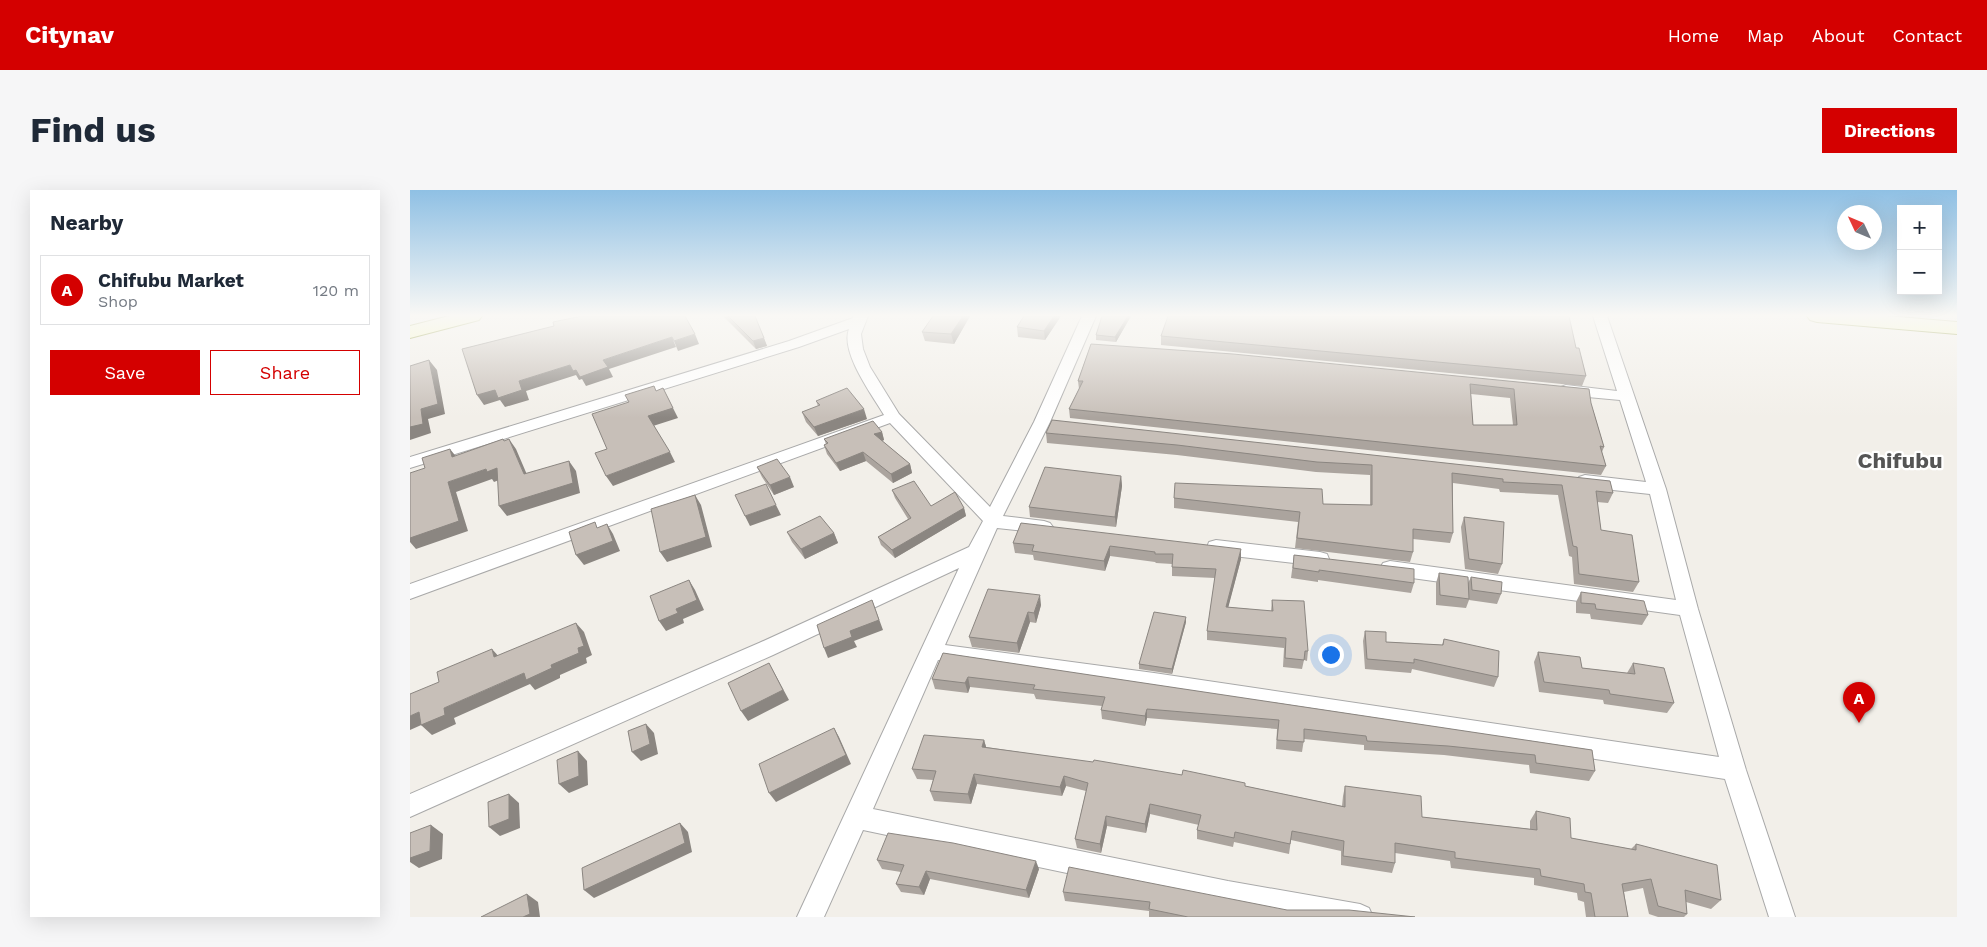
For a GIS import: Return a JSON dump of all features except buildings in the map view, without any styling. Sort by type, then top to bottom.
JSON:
[{"type":"street","points":[[410,463],[775,350]]},
{"type":"street","points":[[856,350],[863,367],[893,417],[993,521],[1060,529]]},
{"type":"street","points":[[810,917],[857,818],[976,552],[1052,423],[1084,350]]},
{"type":"street","points":[[1611,350],[1657,489],[1688,608],[1734,770],[1782,917]]},
{"type":"street","points":[[1547,388],[1625,396]]},
{"type":"street","points":[[410,592],[893,417]]},
{"type":"street","points":[[1569,480],[1657,489]]},
{"type":"street","points":[[1195,544],[1340,562]]},
{"type":"street","points":[[410,806],[766,648],[976,552]]},
{"type":"street","points":[[1369,565],[1688,608]]},
{"type":"street","points":[[931,650],[1734,770]]},
{"type":"street","points":[[857,818],[1228,894],[1360,917]]},
{"type":"place","name":"Chifubu Market","points":[[1859,723]]},
{"type":"district","name":"Chifubu","points":[[1900,460]]}]
